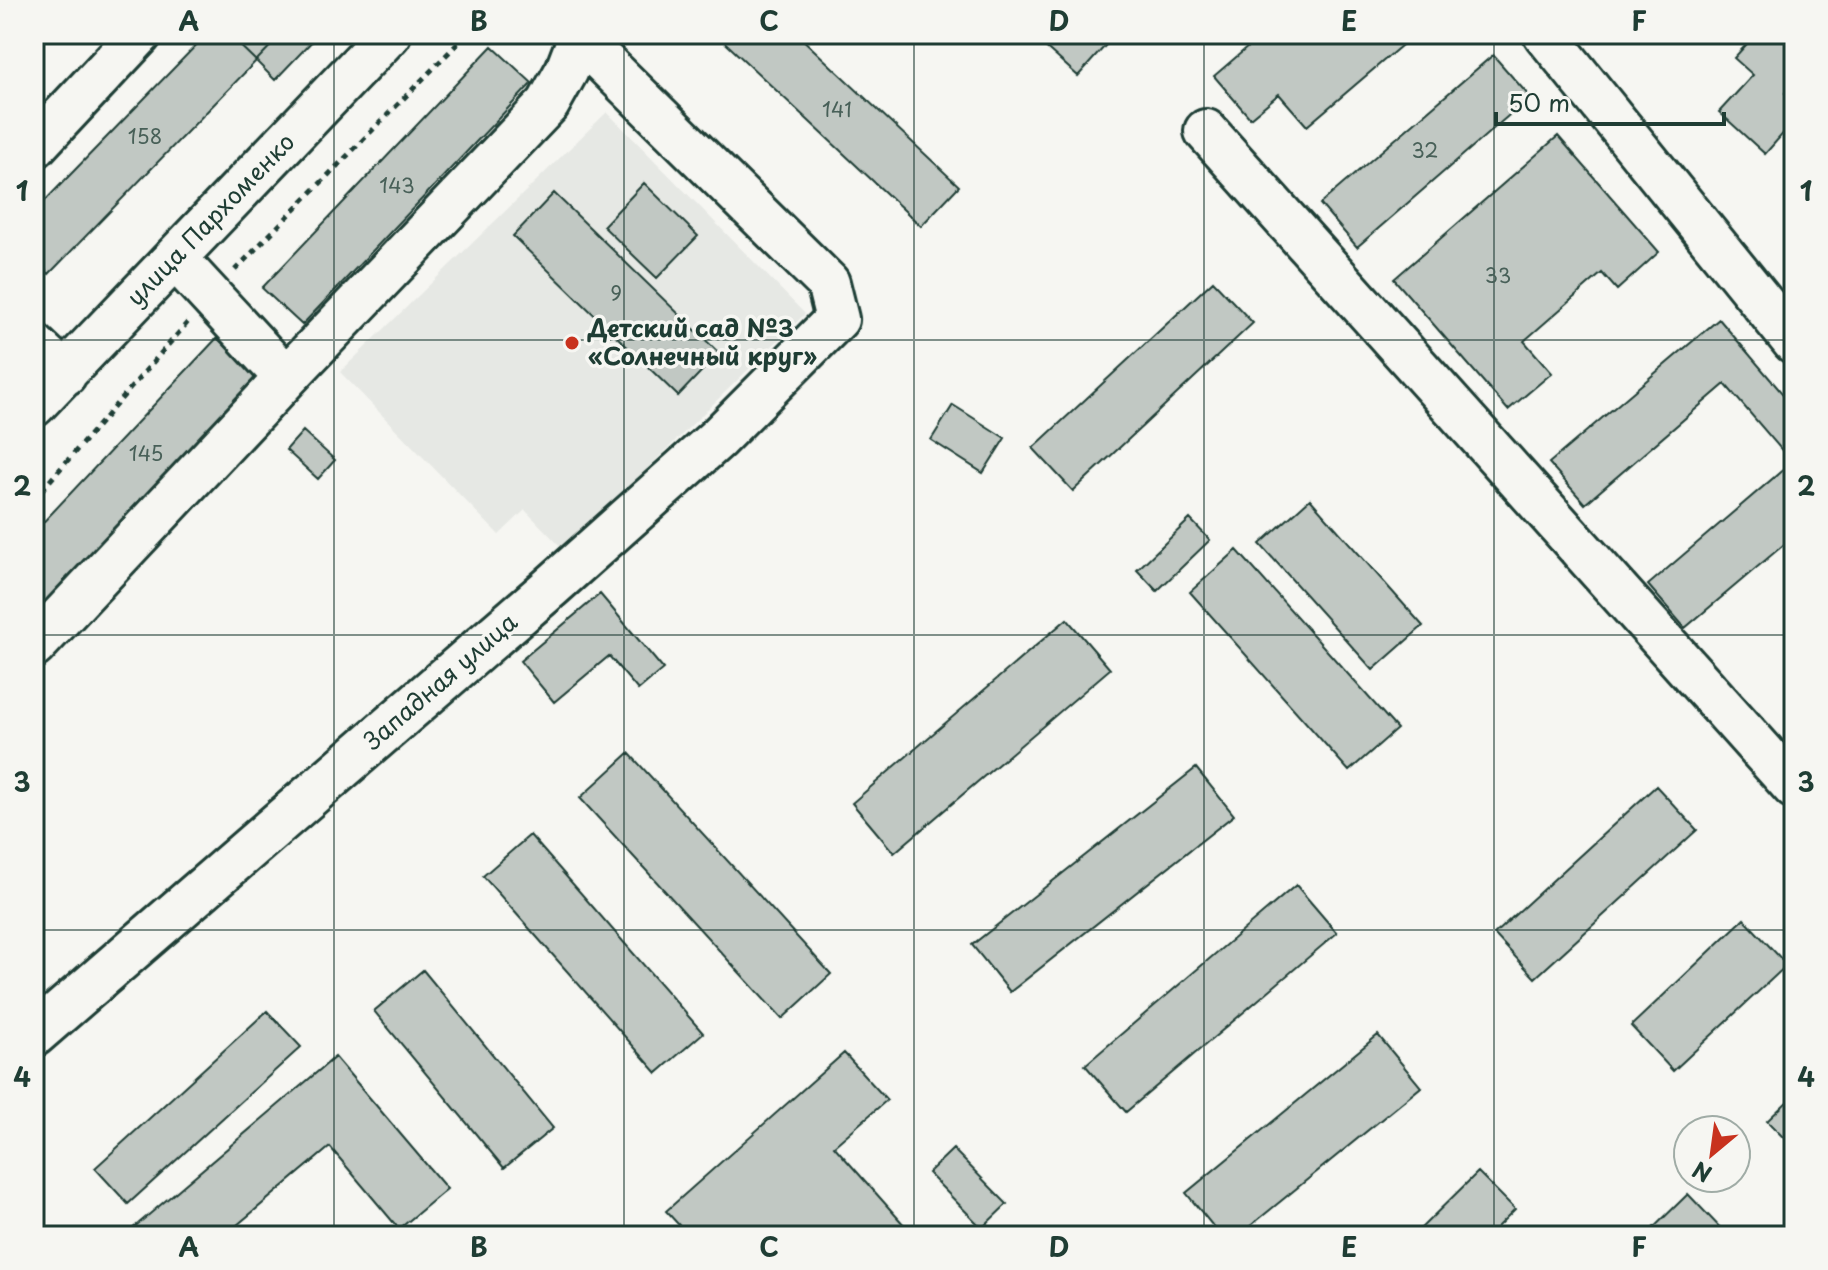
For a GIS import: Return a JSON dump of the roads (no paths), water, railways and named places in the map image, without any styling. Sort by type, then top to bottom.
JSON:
[{"type":"street","points":[[34,147],[140,34]]},
{"type":"street","name":"улица Пархоменко","points":[[34,405],[389,34]]},
{"type":"street","points":[[1545,34],[1794,342]]},
{"type":"street","points":[[34,646],[548,104],[567,70],[577,36]]},
{"type":"street","name":"Западная улица","points":[[34,1035],[707,449],[837,319],[828,283],[577,36]]},
{"type":"street","points":[[1206,131],[1794,787]]},
{"type":"street","points":[[175,258],[286,378]]},
{"type":"street","points":[[34,345],[65,374]]},
{"type":"place","name":"Детский сад №3 «Солнечный круг»","points":[[572,343]]}]
